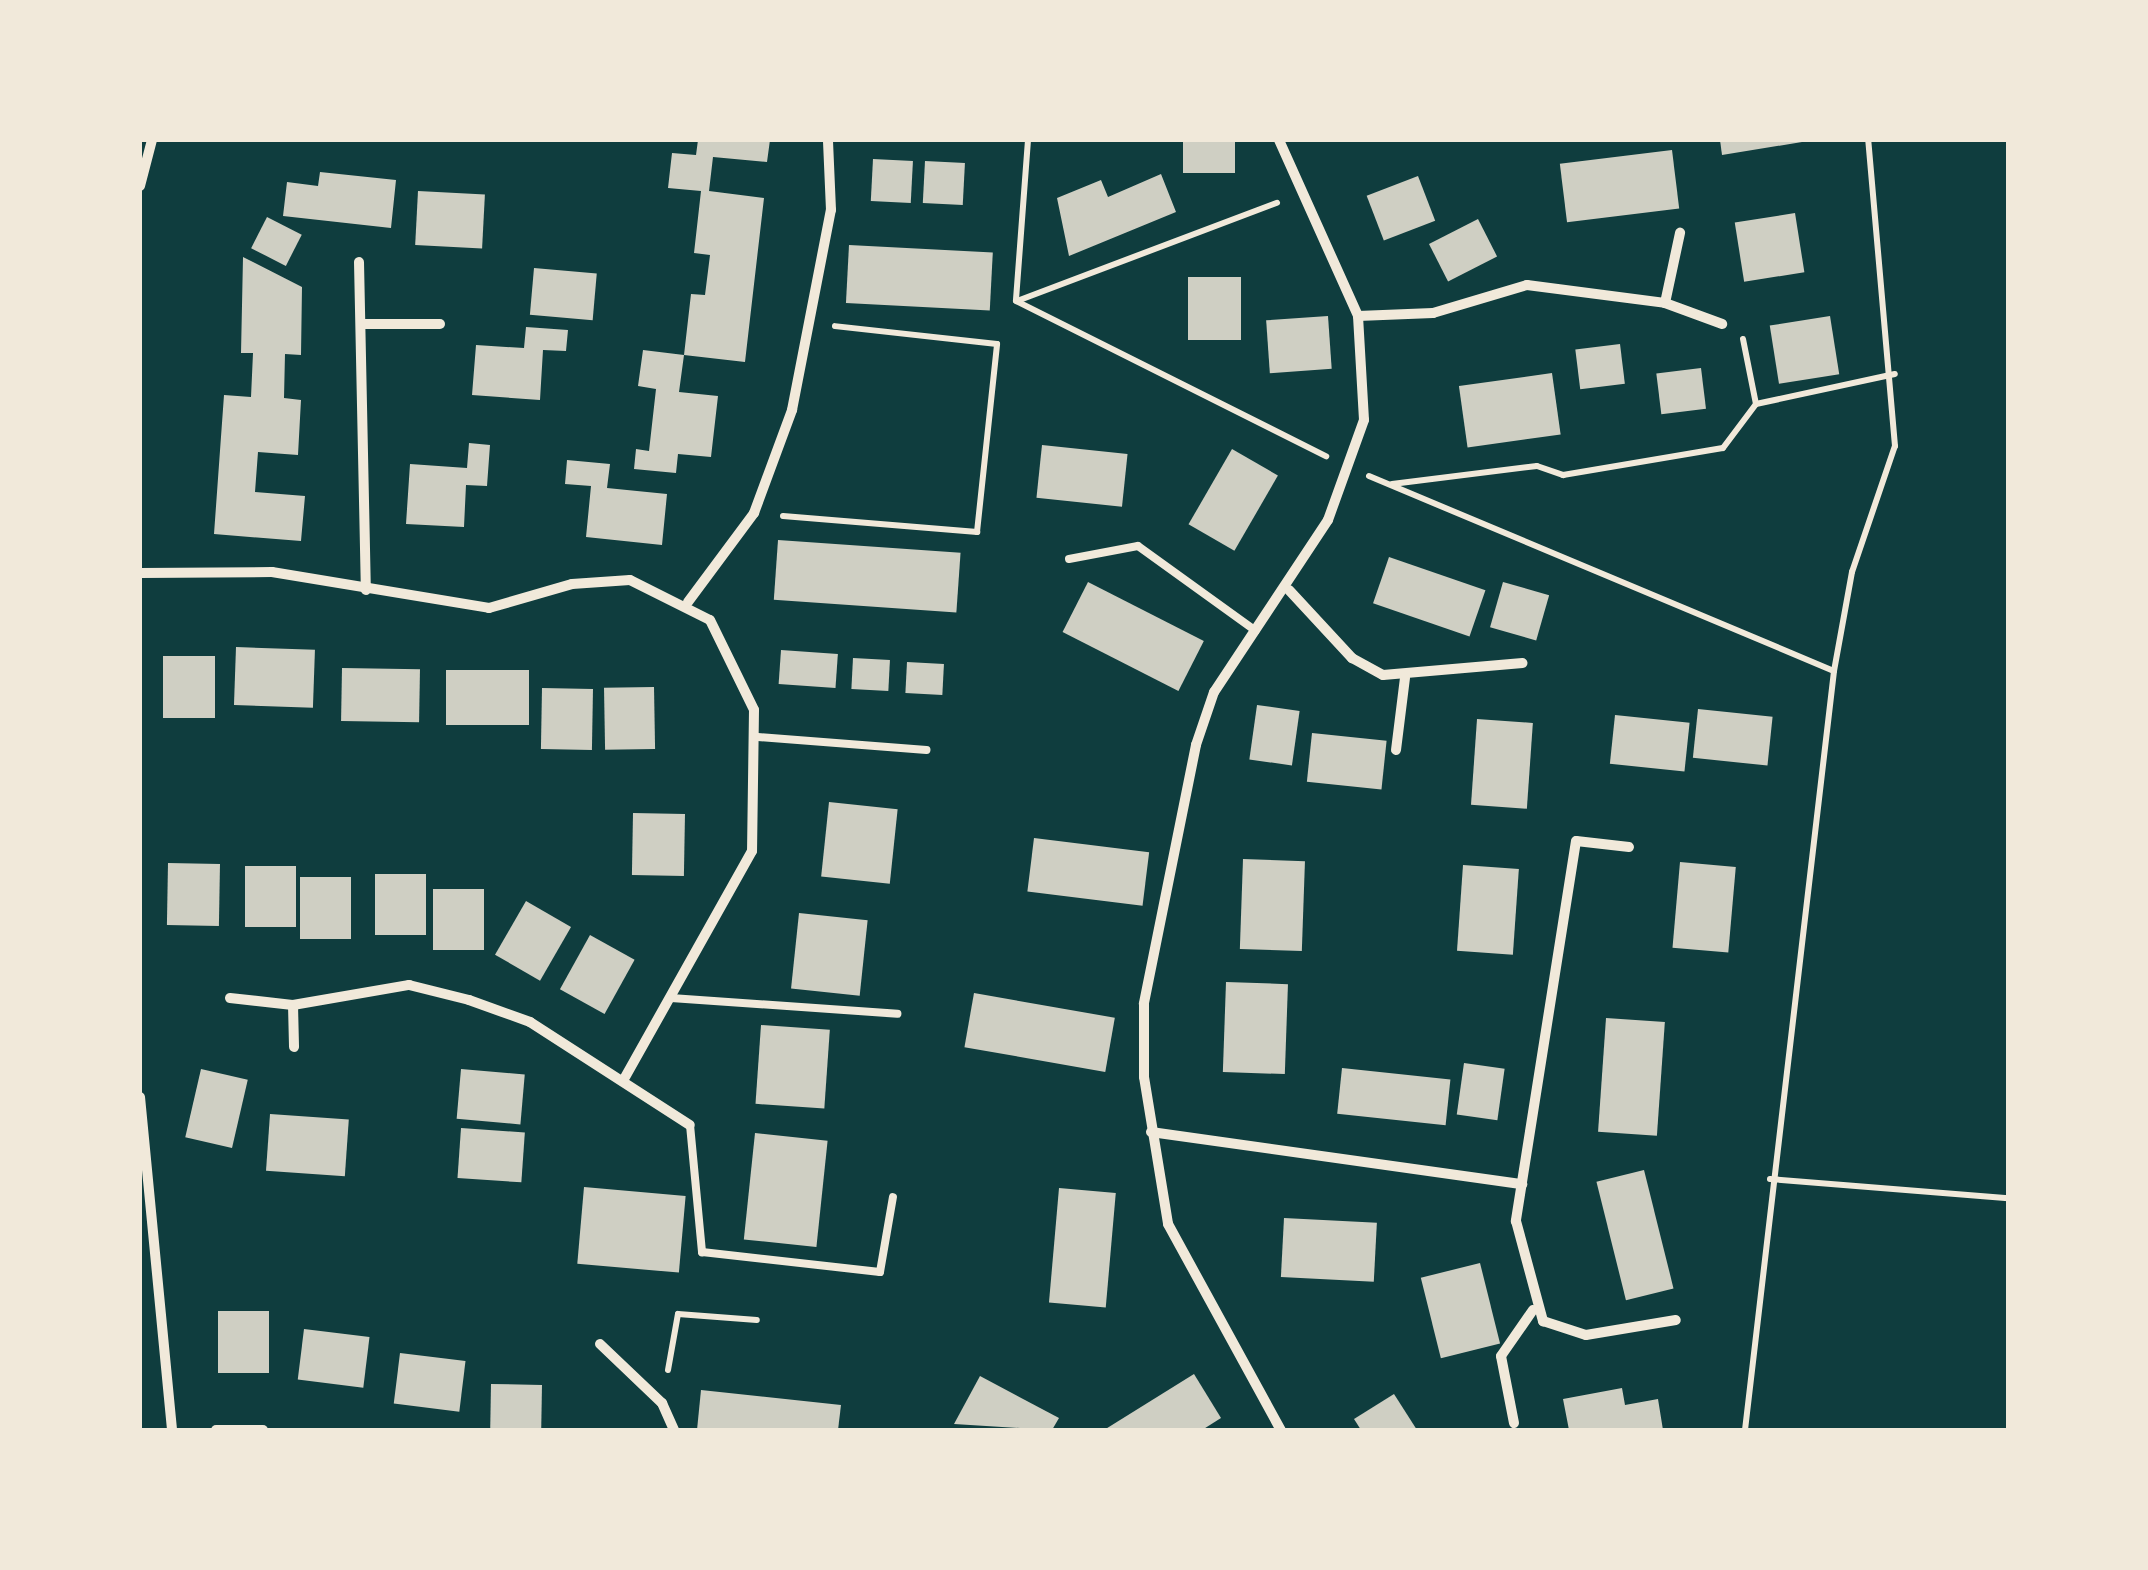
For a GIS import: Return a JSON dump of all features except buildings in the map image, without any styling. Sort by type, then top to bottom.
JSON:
[{"type":"street","points":[[140,186],[152,140]]},
{"type":"street","points":[[688,602],[754,514],[814,324],[832,210],[828,140]]},
{"type":"street","points":[[1279,140],[1299,195],[1358,316],[1364,420],[1350,468],[1288,590],[1214,692],[1172,839],[1144,1004],[1151,1132],[1168,1224],[1281,1430]]},
{"type":"street","points":[[1665,303],[1680,233]]},
{"type":"street","points":[[359,262],[366,590]]},
{"type":"street","points":[[1358,316],[1433,313],[1528,286],[1665,303],[1722,324]]},
{"type":"street","points":[[361,324],[440,324]]},
{"type":"street","points":[[140,573],[272,572],[489,608],[572,584],[630,580],[688,602],[738,662],[758,737],[747,870],[625,1077]]},
{"type":"street","points":[[1288,590],[1352,658],[1405,678],[1522,663]]},
{"type":"street","points":[[1396,750],[1405,678]]},
{"type":"street","points":[[1514,1423],[1501,1356],[1533,1310],[1516,1221],[1576,841],[1629,847]]},
{"type":"street","points":[[230,998],[293,1005],[409,985],[530,1022],[625,1077],[690,1125]]},
{"type":"street","points":[[293,1005],[294,1047]]},
{"type":"street","points":[[140,1097],[172,1430]]},
{"type":"street","points":[[1151,1132],[1522,1184]]},
{"type":"street","points":[[1533,1310],[1586,1336],[1676,1320]]},
{"type":"street","points":[[600,1344],[648,1387],[674,1430]]},
{"type":"street","points":[[216,1430],[263,1430]]},
{"type":"lane","points":[[1069,559],[1138,546],[1256,631]]},
{"type":"lane","points":[[758,737],[927,750]]},
{"type":"lane","points":[[671,998],[897,1014]]},
{"type":"lane","points":[[690,1125],[702,1252],[880,1272],[892,1197]]},
{"type":"path","points":[[1016,301],[1028,140]]},
{"type":"path","points":[[1744,1430],[1770,1179],[1834,671],[1852,572],[1895,446],[1895,374],[1868,140]]},
{"type":"path","points":[[1016,301],[1299,195]]},
{"type":"path","points":[[1016,301],[1350,468],[1834,671]]},
{"type":"path","points":[[754,514],[977,532],[997,344],[814,324]]},
{"type":"path","points":[[1722,324],[1743,339],[1756,404]]},
{"type":"path","points":[[1390,484],[1537,466],[1563,475],[1723,448],[1756,404],[1895,374]]},
{"type":"path","points":[[1770,1179],[2008,1198]]},
{"type":"path","points":[[648,1387],[674,1365],[678,1314],[757,1320]]}]
